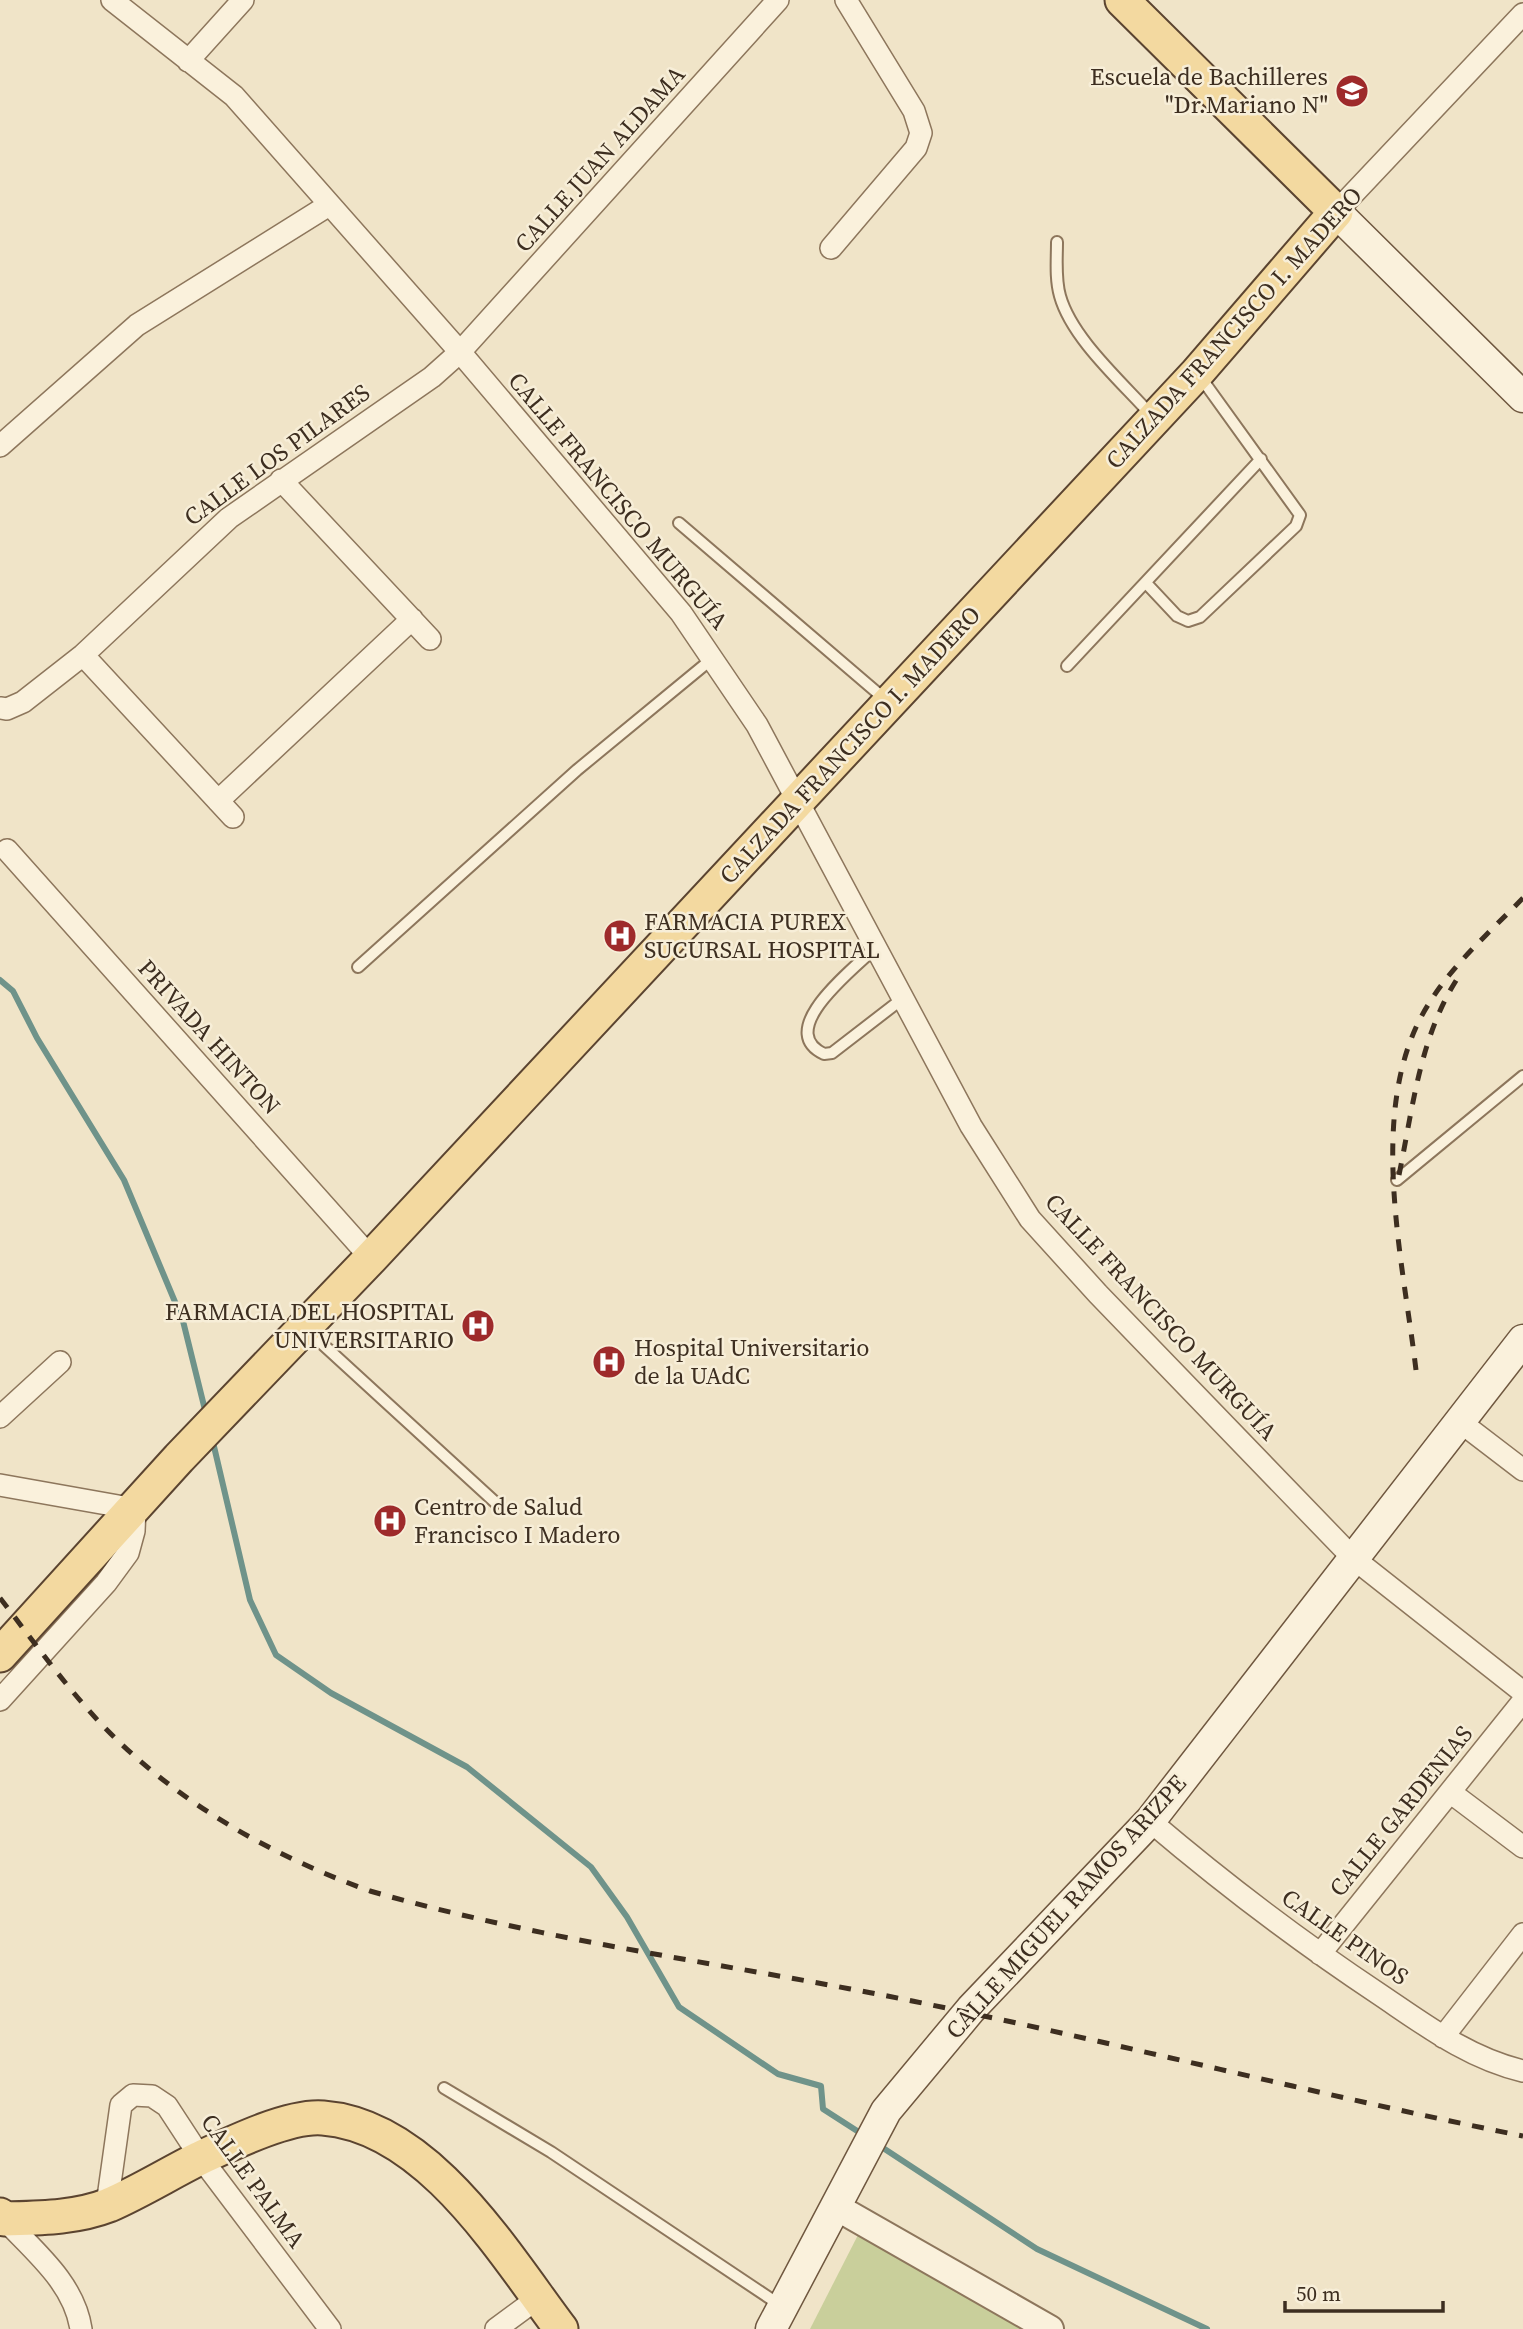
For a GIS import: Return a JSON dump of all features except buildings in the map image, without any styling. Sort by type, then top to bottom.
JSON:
[{"type":"main road","points":[[1122,0],[1523,397]]},
{"type":"main road","name":"CALZADA FRANCISCO I. MADERO","points":[[0,1656],[179,1458],[799,801],[1197,373],[1336,212]]},
{"type":"main road","name":"CALLE MIGUEL RAMOS ARIZPE","points":[[777,2318],[838,2208],[886,2111],[971,2009],[1150,1821],[1523,1340]]},
{"type":"main road","points":[[2,2217],[60,2217],[107,2205],[201,2158],[292,2122],[321,2118],[358,2124],[419,2157],[464,2204],[561,2329]]},
{"type":"street","name":"CALLE FRANCISCO MURGUÍA","points":[[112,0],[234,96],[460,352],[681,613],[757,726],[971,1126],[1030,1219],[1098,1294],[1353,1558],[1523,1692]]},
{"type":"street","points":[[187,61],[243,0]]},
{"type":"street","name":"CALLE JUAN ALDAMA","points":[[460,352],[778,0]]},
{"type":"street","points":[[831,248],[916,148],[921,134],[914,111],[846,0]]},
{"type":"street","name":"CALZADA FRANCISCO I. MADERO","points":[[1336,212],[1523,14]]},
{"type":"street","points":[[0,446],[137,325],[329,205]]},
{"type":"street","name":"CALLE LOS PILARES","points":[[0,708],[7,709],[23,702],[83,654],[190,551],[281,480],[432,377],[460,352]]},
{"type":"street","points":[[281,480],[430,639]]},
{"type":"street","points":[[218,801],[412,620]]},
{"type":"street","points":[[83,654],[233,817]]},
{"type":"street","name":"PRIVADA HINTON","points":[[8,850],[370,1258]]},
{"type":"street","points":[[0,1417],[60,1362]]},
{"type":"street","points":[[1459,1421],[1523,1470]]},
{"type":"street","points":[[0,1485],[135,1509],[134,1531],[128,1553],[98,1591],[0,1700]]},
{"type":"street","name":"CALLE GARDENIAS","points":[[1320,1954],[1523,1701]]},
{"type":"street","points":[[1450,1792],[1523,1847]]},
{"type":"street","name":"CALLE PINOS","points":[[1150,1821],[1218,1878],[1320,1954],[1443,2037],[1474,2056],[1523,2071]]},
{"type":"street","points":[[1443,2037],[1523,1934]]},
{"type":"street","name":"CALLE PALMA","points":[[107,2205],[121,2105],[133,2095],[143,2094],[160,2101],[167,2106],[201,2158],[330,2329]]},
{"type":"street","points":[[838,2208],[1050,2329]]},
{"type":"street","points":[[2,2217],[63,2283],[78,2306],[81,2329]]},
{"type":"street","points":[[496,2329],[538,2298]]},
{"type":"lane","points":[[1056,242],[1059,294],[1066,312],[1082,337],[1154,418]]},
{"type":"lane","points":[[1146,583],[1177,616],[1188,621],[1200,617],[1296,526],[1300,515],[1197,373]]},
{"type":"lane","points":[[1068,666],[1261,459]]},
{"type":"lane","points":[[679,523],[890,703]]},
{"type":"lane","points":[[358,967],[577,770],[713,658]]},
{"type":"lane","points":[[875,948],[814,1010],[806,1032],[810,1043],[824,1054],[832,1054],[902,999]]},
{"type":"lane","points":[[1397,1180],[1523,1076]]},
{"type":"lane","points":[[303,1327],[496,1503]]},
{"type":"lane","points":[[444,2088],[551,2152],[777,2318]]},
{"type":"green space","points":[[859,2233],[1022,2329],[810,2329]]},
{"type":"waterway","points":[[0,980],[13,991],[37,1038],[124,1180],[183,1321],[206,1414]]},
{"type":"waterway","points":[[212,1438],[250,1600],[276,1655],[331,1693],[467,1767],[591,1867],[627,1917],[679,2007],[778,2074],[821,2086],[823,2109],[865,2136]]},
{"type":"waterway","points":[[877,2144],[1037,2249],[1207,2329]]},
{"type":"railway","points":[[1416,1370],[1397,1232],[1393,1136],[1398,1089],[1409,1045],[1428,1005],[1448,976],[1523,898]]},
{"type":"railway","points":[[1399,1175],[1427,1047],[1435,1022],[1459,976]]},
{"type":"railway","points":[[0,1598],[90,1712],[163,1780],[262,1844],[370,1891],[507,1925],[853,1989],[997,2019],[1523,2136]]},
{"type":"place","name":"Escuela de Bachilleres \"Dr.Mariano N\"","points":[[1352,91]]},
{"type":"place","name":"FARMACIA PUREX SUCURSAL HOSPITAL","points":[[620,936]]},
{"type":"place","name":"FARMACIA DEL HOSPITAL UNIVERSITARIO","points":[[478,1326]]},
{"type":"place","name":"Hospital Universitario de la UAdC","points":[[609,1362]]},
{"type":"place","name":"Centro de Salud Francisco I Madero","points":[[390,1521]]}]
